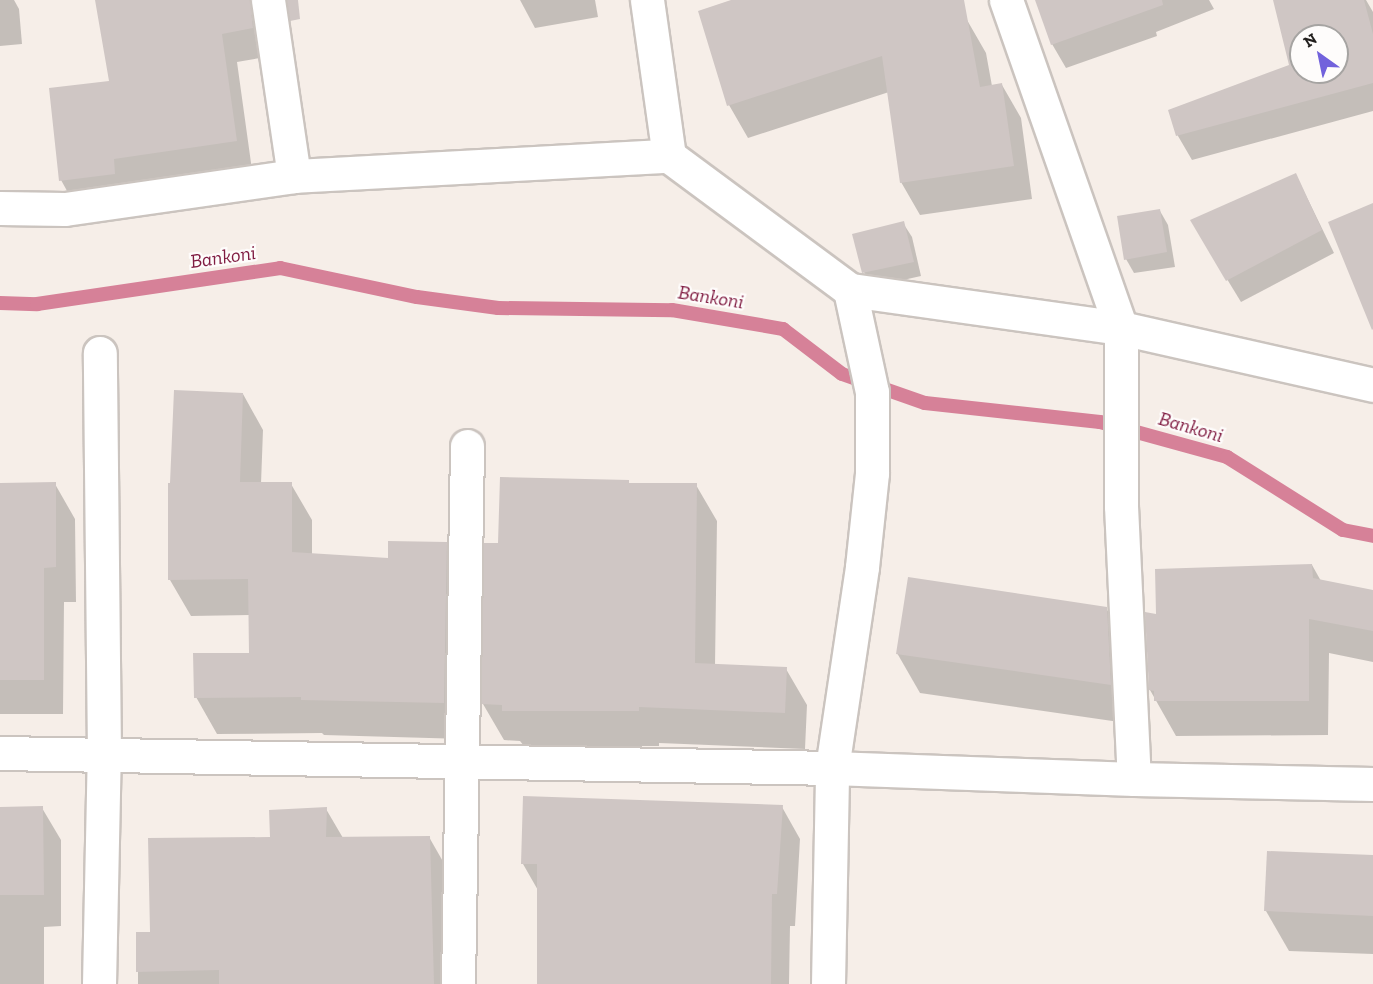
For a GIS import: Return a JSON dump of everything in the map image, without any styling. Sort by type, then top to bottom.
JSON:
[{"type":"street","points":[[268,0],[294,176]]},
{"type":"street","points":[[647,0],[669,156]]},
{"type":"street","points":[[1006,0],[1121,328],[1121,506],[1134,779]]},
{"type":"street","points":[[0,208],[64,209],[294,176],[669,156],[850,290],[1121,328],[1373,385]]},
{"type":"street","points":[[828,984],[832,768],[862,567],[872,473],[872,393],[850,290]]},
{"type":"street","points":[[99,984],[104,754],[100,353]]},
{"type":"street","points":[[458,984],[467,446]]},
{"type":"street","points":[[0,753],[832,768],[1134,779],[1373,784]]},
{"type":"building","points":[[95,0],[250,0],[253,28],[222,34],[237,141],[114,159],[115,174],[59,181],[49,88],[109,81]]},
{"type":"building","points":[[287,0],[298,0],[300,19],[290,21]]},
{"type":"building","points":[[731,0],[964,0],[980,87],[1002,83],[1014,166],[900,183],[882,56],[727,106],[698,11]]},
{"type":"building","points":[[1035,0],[1162,0],[1163,5],[1051,45]]},
{"type":"building","points":[[1273,0],[1364,0],[1373,34],[1373,83],[1176,136],[1168,110],[1289,65]]},
{"type":"building","points":[[1296,173],[1322,230],[1226,281],[1190,220]]},
{"type":"building","points":[[1373,203],[1373,329],[1372,330],[1328,222]]},
{"type":"building","points":[[1160,209],[1167,252],[1124,260],[1117,216]]},
{"type":"building","points":[[904,221],[914,262],[862,273],[852,234]]},
{"type":"building","points":[[174,390],[243,393],[240,482],[292,482],[292,552],[388,558],[388,541],[447,542],[444,703],[301,700],[301,697],[194,698],[193,653],[249,653],[248,579],[168,580],[168,483],[170,483]]},
{"type":"building","points":[[500,477],[629,480],[629,483],[697,483],[695,663],[787,667],[785,713],[639,707],[639,711],[502,711],[502,705],[481,704],[484,543],[498,543]]},
{"type":"building","points":[[56,482],[56,567],[44,568],[44,680],[0,680],[0,483]]},
{"type":"building","points":[[1312,564],[1313,578],[1373,590],[1373,631],[1309,619],[1309,701],[1154,701],[1154,691],[1149,690],[1145,612],[1156,614],[1155,569]]},
{"type":"building","points":[[908,577],[1107,607],[1111,685],[896,654]]},
{"type":"building","points":[[523,796],[783,805],[777,894],[772,894],[771,984],[537,984],[537,864],[521,864]]},
{"type":"building","points":[[43,806],[44,895],[0,895],[0,807]]},
{"type":"building","points":[[327,807],[326,837],[430,836],[434,984],[219,984],[219,970],[136,972],[136,932],[150,932],[148,838],[270,837],[269,810]]},
{"type":"building","points":[[1267,851],[1373,855],[1373,916],[1264,911]]},
{"type":"waterway","name":"Bankoni","points":[[0,303],[37,304],[280,268],[417,297],[498,308],[672,310],[783,329],[842,374],[925,403],[1100,422],[1227,457],[1343,530],[1373,536]]}]
